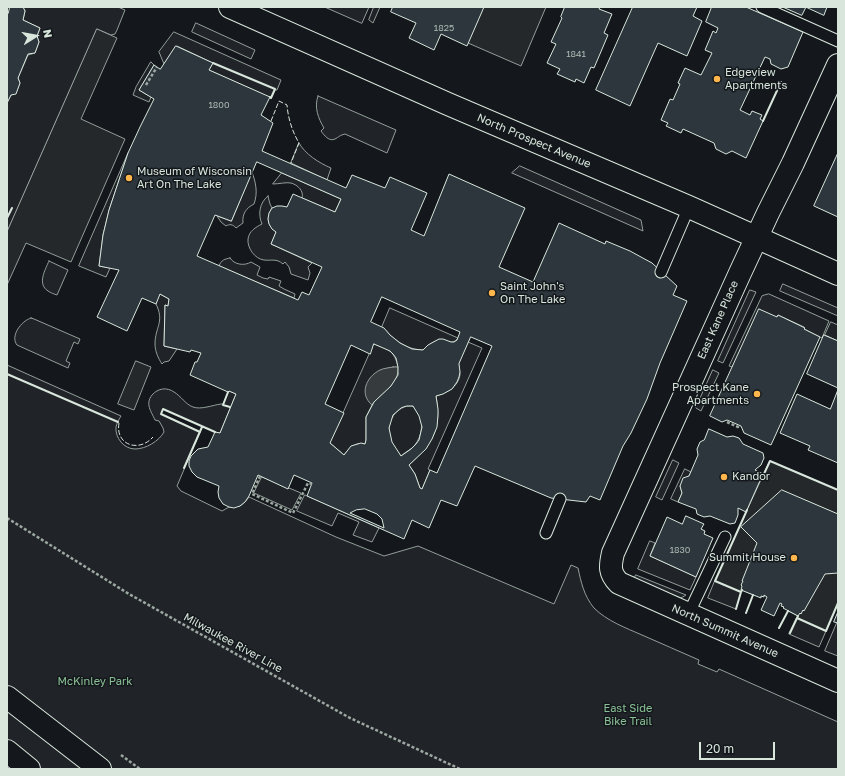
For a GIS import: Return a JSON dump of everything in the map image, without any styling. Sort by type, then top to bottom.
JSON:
[{"type":"main road","name":"North Prospect Avenue","points":[[230,7],[448,104],[757,237],[838,274]]},
{"type":"main road","name":"East Kane Place","points":[[614,578],[611,562],[613,553],[740,273],[838,65]]},
{"type":"main road","name":"North Summit Avenue","points":[[614,578],[619,583],[688,615],[838,681]]},
{"type":"main road","points":[[7,697],[100,769]]},
{"type":"main road","points":[[7,751],[29,769]]},
{"type":"lane","points":[[762,7],[838,41]]},
{"type":"lane","points":[[661,272],[688,207]]},
{"type":"lane","points":[[546,533],[560,499]]},
{"type":"lane","points":[[688,615],[725,537]]},
{"type":"path","points":[[146,84],[157,67]]},
{"type":"path","points":[[727,422],[738,427],[738,425]]},
{"type":"path","points":[[260,476],[252,494],[294,513],[308,483],[312,484]]},
{"type":"path","name":"Milwaukee River Line","points":[[7,518],[129,594],[350,718],[460,769]]},
{"type":"green space","points":[[23,7],[118,7],[125,10],[115,34],[111,35],[97,29],[7,232],[7,103],[11,95],[16,93],[20,83],[18,78],[28,55],[35,53],[39,42],[37,36],[40,28],[23,20],[25,11]]},
{"type":"green space","points":[[325,7],[369,7],[362,23]]},
{"type":"green space","points":[[374,7],[380,7],[373,23],[369,20]]},
{"type":"green space","points":[[196,23],[255,50],[251,59],[192,32]]},
{"type":"green space","points":[[174,32],[281,80],[277,90],[275,90],[271,98],[209,70],[213,63],[177,46],[164,64],[159,52]]},
{"type":"green space","points":[[151,62],[154,65],[139,90],[151,97],[149,102],[133,95]]},
{"type":"green space","points":[[318,96],[396,130],[387,153],[345,134],[333,140],[327,138],[321,131],[324,128],[317,112],[316,104]]},
{"type":"green space","points":[[299,143],[313,158],[331,168],[327,180],[291,163]]},
{"type":"green space","points":[[128,153],[109,210],[103,235],[99,266],[110,268],[106,277],[79,266]]},
{"type":"green space","points":[[520,166],[641,220],[643,231],[512,173]]},
{"type":"green space","points":[[252,172],[256,188],[254,204],[245,212],[243,223],[236,228],[231,225],[226,226],[217,216],[231,221]]},
{"type":"green space","points":[[282,173],[341,199],[335,212],[302,198],[301,191],[294,184],[273,184]]},
{"type":"green space","points":[[268,196],[272,208],[268,221],[276,232],[271,244],[312,263],[308,267],[310,273],[308,280],[291,274],[289,267],[285,262],[283,264],[276,260],[264,260],[258,258],[250,249],[248,242],[249,236],[257,226],[262,224],[260,209]]},
{"type":"green space","points":[[230,258],[234,262],[240,264],[251,262],[260,267],[257,275],[263,278],[268,279],[269,277],[281,281],[279,286],[295,294],[294,298],[219,266],[223,260]]},
{"type":"green space","points":[[49,261],[68,270],[57,295],[48,291],[43,285],[42,281]]},
{"type":"green space","points":[[783,284],[838,308],[838,316],[780,291]]},
{"type":"green space","points":[[750,290],[756,292],[723,363],[718,361]]},
{"type":"green space","points":[[160,294],[169,299],[168,306],[165,305],[164,346],[177,349],[169,361],[162,364],[157,354],[155,344],[155,338],[160,320],[159,310],[156,304]]},
{"type":"green space","points":[[769,294],[829,321],[822,338],[804,329],[804,327],[778,315],[732,367],[729,366],[762,296]]},
{"type":"green space","points":[[390,308],[458,338],[454,342],[440,340],[436,341],[423,350],[406,346],[394,339],[382,327]]},
{"type":"green space","points":[[31,318],[80,339],[78,344],[74,342],[66,361],[70,363],[68,368],[17,345],[15,337],[20,325]]},
{"type":"green space","points":[[831,322],[838,325],[838,341],[825,335]]},
{"type":"green space","points":[[468,342],[482,348],[428,469],[430,470],[422,489],[420,488],[415,474],[409,465],[424,450],[434,435],[438,418],[436,396],[448,391],[457,383],[460,375],[459,362]]},
{"type":"green space","points":[[374,344],[390,351],[395,357],[398,367],[387,368],[376,373],[369,402],[372,405],[366,417],[365,444],[353,446],[344,455],[330,443]]},
{"type":"green space","points":[[7,365],[121,416],[116,427],[117,435],[124,445],[131,449],[139,449],[152,444],[164,432],[159,421],[155,420],[150,411],[150,398],[157,391],[163,389],[171,390],[190,406],[196,408],[223,404],[229,391],[236,394],[220,433],[163,409],[161,414],[200,432],[177,486],[181,491],[222,511],[229,507],[240,506],[249,497],[336,537],[384,556],[418,546],[554,604],[571,565],[578,568],[583,589],[594,608],[599,613],[623,627],[699,660],[698,664],[717,672],[719,669],[838,722],[838,769],[7,769]]},
{"type":"green space","points":[[713,370],[719,373],[701,411],[696,408]]},
{"type":"green space","points":[[413,406],[420,416],[422,425],[419,438],[415,445],[401,456],[392,443],[389,426],[393,416],[401,408]]},
{"type":"green space","points":[[673,460],[679,463],[662,500],[656,497]]},
{"type":"green space","points":[[685,469],[691,472],[680,486],[682,493],[678,502],[671,499]]},
{"type":"green space","points":[[262,477],[301,493],[292,510],[254,493]]},
{"type":"green space","points":[[305,495],[379,528],[372,542],[353,535],[359,522],[338,513],[332,526],[297,511]]},
{"type":"green space","points":[[650,541],[655,543],[650,556],[696,577],[690,590],[638,569]]},
{"type":"green space","points":[[636,575],[686,595],[681,598],[637,581],[634,579]]},
{"type":"green space","points":[[715,581],[741,592],[736,609],[708,598]]},
{"type":"green space","points":[[797,618],[826,631],[819,647],[789,634]]},
{"type":"green space","points":[[838,623],[838,656],[825,651]]},
{"type":"shaded area","points":[[484,7],[546,7],[521,66],[468,43]]},
{"type":"shaded area","points":[[97,29],[117,38],[81,119],[125,139],[71,262],[26,243],[7,285],[7,232]]},
{"type":"shaded area","points":[[136,361],[151,367],[134,410],[118,404]]},
{"type":"shaded area","points":[[398,367],[398,373],[394,382],[372,405],[368,401],[365,391],[368,381],[380,370]]},
{"type":"shaded area","points":[[770,461],[838,490],[838,603],[826,631],[797,618],[798,616],[788,611],[825,521],[753,595],[743,590],[741,592],[715,581]]},
{"type":"building","points":[[10,7],[23,7],[25,11],[23,20],[40,28],[37,36],[39,42],[35,53],[28,54],[18,78],[20,83],[16,94],[11,95],[7,103],[7,12],[8,13]]},
{"type":"building","points":[[393,7],[484,7],[467,46],[441,34],[434,50],[409,38],[416,23],[391,12]]},
{"type":"building","points":[[565,7],[600,7],[599,9],[612,14],[604,33],[608,35],[594,68],[591,67],[584,83],[576,79],[575,82],[557,74],[560,69],[547,63],[556,44],[551,42],[562,18],[561,17]]},
{"type":"building","points":[[633,7],[697,7],[693,16],[702,21],[687,56],[658,43],[630,106],[596,90]]},
{"type":"building","name":"Edgeview Apartments","points":[[712,7],[746,7],[803,32],[788,67],[781,69],[771,64],[770,59],[765,57],[740,110],[750,115],[752,111],[762,115],[760,119],[763,121],[746,158],[732,151],[726,154],[716,149],[714,143],[683,129],[681,133],[666,126],[668,123],[661,120],[670,99],[673,100],[680,84],[678,83],[685,68],[701,75],[712,53],[705,50],[713,31],[716,33],[718,28],[706,22]]},
{"type":"building","points":[[783,7],[806,7],[802,15]]},
{"type":"building","points":[[806,7],[827,7],[824,15]]},
{"type":"building","name":"Saint John's On The Lake","points":[[176,46],[213,63],[209,70],[270,97],[261,115],[273,123],[262,151],[346,188],[352,175],[385,188],[390,177],[427,193],[411,230],[424,236],[449,174],[525,208],[499,267],[533,282],[559,223],[605,244],[606,241],[630,251],[652,263],[677,286],[673,295],[687,301],[660,363],[647,399],[631,433],[623,446],[600,500],[590,496],[586,502],[551,498],[475,466],[457,506],[441,500],[429,528],[412,520],[404,539],[307,496],[312,483],[294,475],[288,489],[258,475],[245,502],[234,508],[223,504],[219,498],[219,486],[197,477],[189,466],[189,461],[191,456],[198,449],[208,447],[215,432],[220,433],[236,394],[229,391],[228,392],[190,375],[195,362],[197,362],[201,353],[164,346],[165,305],[168,306],[169,299],[160,294],[156,304],[142,298],[127,331],[97,317],[119,270],[99,266],[103,235],[109,210],[128,153],[154,99],[139,90],[154,65],[160,69]],"holes":[[[257,162],[341,199],[335,212],[293,194],[287,207],[277,206],[272,208],[269,213],[269,224],[276,232],[271,244],[322,267],[309,295],[302,292],[298,300],[197,256],[215,215],[231,221]],[[382,297],[460,332],[457,340],[454,342],[439,339],[428,345],[423,350],[412,349],[400,343],[384,328],[371,322]],[[471,337],[492,346],[437,473],[430,470],[422,489],[420,488],[415,474],[409,465],[426,449],[432,439],[437,427],[438,409],[436,396],[452,389],[459,377],[459,364]],[[374,344],[390,351],[396,358],[398,375],[391,386],[374,402],[366,417],[365,444],[361,443],[351,446],[344,455],[330,443],[344,413],[325,404],[351,345],[370,354]],[[413,406],[419,416],[422,427],[419,440],[411,449],[401,456],[392,442],[389,428],[393,415],[401,408]],[[365,509],[377,514],[382,519],[384,528],[350,513],[356,510]]]},
{"type":"building","points":[[838,153],[838,217],[814,206]]},
{"type":"building","name":"Prospect Kane Apartments","points":[[759,309],[777,317],[778,315],[820,337],[771,445],[744,433],[741,426],[727,420],[722,422],[710,416]]},
{"type":"building","points":[[824,335],[838,341],[838,388],[807,374]]},
{"type":"building","points":[[838,390],[838,463],[808,450],[810,446],[780,433],[797,394],[830,409]]},
{"type":"building","name":"Kandor","points":[[709,429],[727,437],[733,436],[739,438],[743,444],[763,453],[764,458],[761,465],[755,470],[763,474],[746,512],[738,508],[738,515],[735,523],[730,524],[710,516],[704,517],[697,514],[696,509],[678,502],[682,493],[680,486],[683,478],[689,476],[698,455],[697,449],[700,442],[704,440]]},
{"type":"building","name":"Summit House","points":[[782,490],[838,514],[838,573],[825,574],[804,611],[803,610],[798,616],[783,608],[784,607],[781,606],[782,604],[780,603],[774,616],[761,610],[767,597],[764,595],[764,597],[761,596],[761,598],[741,590],[742,581],[757,543],[741,527]]},
{"type":"building","points":[[686,516],[704,524],[701,529],[705,531],[704,534],[713,538],[696,577],[650,556],[667,517],[682,524]]},
{"type":"building","points":[[838,612],[838,623],[834,622]]},
{"type":"fence","points":[[271,121],[279,101],[287,105],[288,115],[294,134],[299,143],[291,163]]},
{"type":"fence","points":[[119,423],[121,437],[129,444],[141,445],[153,437]]},
{"type":"wall","points":[[213,63],[275,89],[271,98],[270,97]]},
{"type":"wall","points":[[763,121],[781,82]]},
{"type":"wall","points":[[7,218],[12,208]]},
{"type":"wall","points":[[7,374],[118,422]]},
{"type":"wall","points":[[228,392],[223,405],[230,407]]},
{"type":"wall","points":[[200,432],[161,414],[163,409],[215,432]]},
{"type":"wall","points":[[184,468],[202,427]]},
{"type":"wall","points":[[763,476],[770,461],[838,490]]},
{"type":"wall","points":[[742,590],[741,592],[715,581],[747,510]]},
{"type":"wall","points":[[736,609],[741,592]]},
{"type":"wall","points":[[746,613],[753,595]]},
{"type":"wall","points":[[798,616],[797,618],[826,631],[838,603]]},
{"type":"wall","points":[[779,628],[788,611]]},
{"type":"wall","points":[[790,633],[797,618]]},
{"type":"place","name":"Edgeview Apartments","points":[[717,79]]},
{"type":"place","name":"Museum of Wisconsin Art On The Lake","points":[[129,178]]},
{"type":"place","name":"Saint John's On The Lake","points":[[492,293]]},
{"type":"place","name":"Prospect Kane Apartments","points":[[757,394]]},
{"type":"place","name":"Kandor","points":[[724,477]]},
{"type":"place","name":"Summit House","points":[[794,558]]},
{"type":"park label","name":"McKinley Park","points":[[95,682]]},
{"type":"park label","name":"East Side Bike Trail","points":[[628,715]]}]
